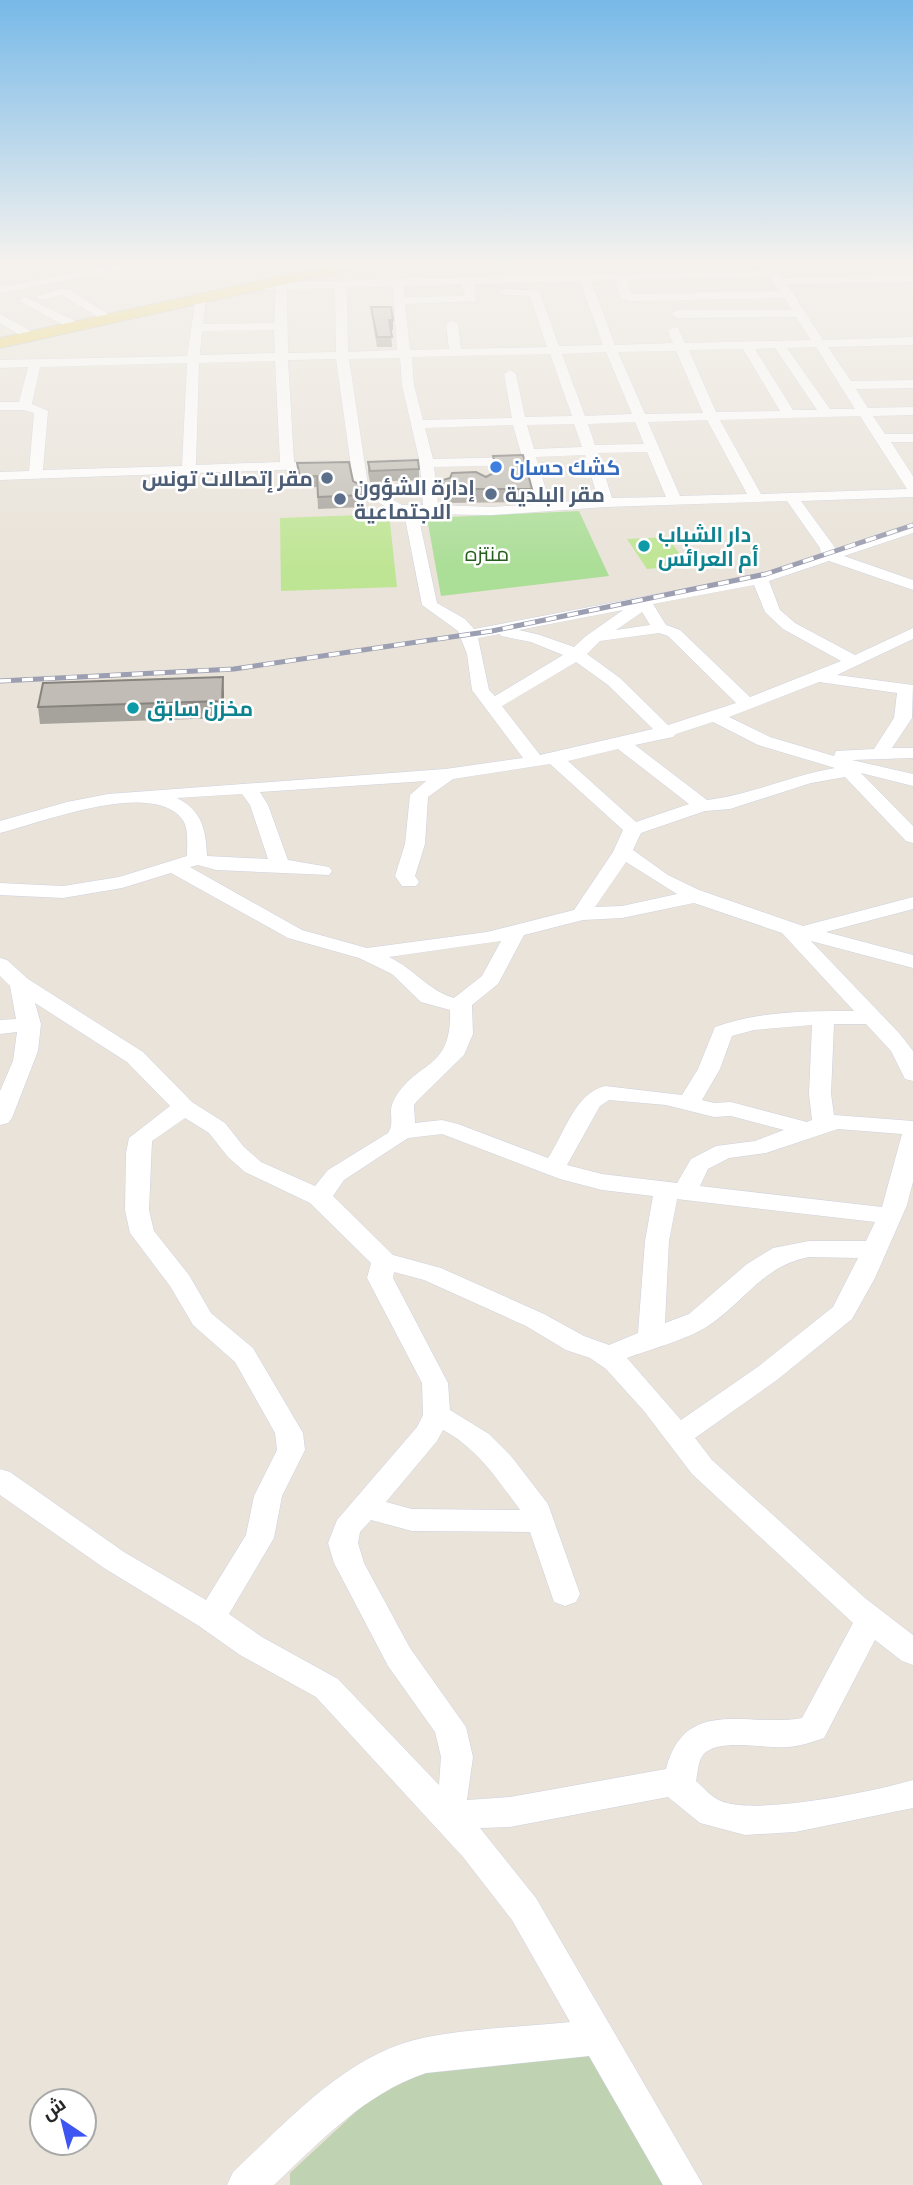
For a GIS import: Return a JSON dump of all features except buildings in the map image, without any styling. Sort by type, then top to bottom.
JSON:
[{"type":"street","points":[[25,406],[34,366]]},
{"type":"street","points":[[189,470],[193,366]]},
{"type":"street","points":[[282,366],[287,467]]},
{"type":"street","points":[[344,366],[360,486],[403,509],[414,520],[430,604],[460,622],[469,635],[481,690],[544,759],[632,829]]},
{"type":"street","points":[[406,366],[417,424],[436,487],[431,509]]},
{"type":"street","points":[[560,366],[592,450],[606,503]]},
{"type":"street","points":[[617,366],[675,500]]},
{"type":"street","points":[[690,366],[712,416],[756,498]]},
{"type":"street","points":[[760,366],[789,414]]},
{"type":"street","points":[[793,366],[826,413]]},
{"type":"street","points":[[834,366],[913,487]]},
{"type":"street","points":[[510,374],[519,422],[544,508]]},
{"type":"street","points":[[847,385],[913,384]]},
{"type":"street","points":[[0,407],[25,406],[41,411],[36,475]]},
{"type":"street","points":[[0,476],[427,464],[475,449],[519,422],[913,411]]},
{"type":"street","points":[[417,424],[475,449],[530,457],[592,450],[652,448]]},
{"type":"street","points":[[881,438],[913,438]]},
{"type":"street","points":[[364,489],[436,487]]},
{"type":"street","points":[[403,509],[492,511],[675,500],[913,493]]},
{"type":"street","points":[[791,497],[828,548],[829,556]]},
{"type":"street","points":[[469,635],[760,579],[913,528]]},
{"type":"street","points":[[829,556],[913,585]]},
{"type":"street","points":[[760,579],[773,612],[789,626],[854,661]]},
{"type":"street","points":[[492,705],[578,653],[592,639],[644,603]]},
{"type":"street","points":[[644,603],[660,628]]},
{"type":"street","points":[[592,639],[660,628],[674,633],[748,705]]},
{"type":"street","points":[[492,632],[538,640],[578,653],[597,665],[667,733]]},
{"type":"street","points":[[1,828],[106,800],[447,774],[624,744],[717,717],[818,677],[913,633]]},
{"type":"street","points":[[818,677],[909,689],[903,718],[880,753]]},
{"type":"street","points":[[717,717],[771,746],[845,767],[913,780]]},
{"type":"street","points":[[624,744],[703,806]]},
{"type":"street","points":[[807,756],[913,752]]},
{"type":"street","points":[[632,829],[703,806],[730,803],[845,767]]},
{"type":"street","points":[[845,767],[913,837]]},
{"type":"street","points":[[409,882],[405,876],[415,844],[419,795],[447,774]]},
{"type":"street","points":[[248,789],[259,805],[280,865]]},
{"type":"street","points":[[155,796],[176,804],[194,818],[197,828],[197,859]]},
{"type":"street","points":[[583,914],[586,905],[623,852],[632,829]]},
{"type":"street","points":[[623,852],[665,881],[698,896],[797,930],[913,962]]},
{"type":"street","points":[[0,889],[63,892],[122,882],[197,859],[216,864],[280,865],[322,871]]},
{"type":"street","points":[[173,866],[295,934],[366,954],[398,970],[429,998],[460,1006]]},
{"type":"street","points":[[366,954],[516,931],[583,914],[622,912],[698,896]]},
{"type":"street","points":[[797,930],[913,903]]},
{"type":"street","points":[[797,930],[901,1048],[913,1074]]},
{"type":"street","points":[[460,1006],[491,980],[516,931]]},
{"type":"street","points":[[0,964],[20,984],[135,1057],[184,1107],[216,1128],[253,1167],[318,1197],[348,1222],[384,1261],[432,1274],[536,1320],[607,1356],[641,1389],[702,1467],[870,1621],[913,1652]]},
{"type":"street","points":[[0,1118],[24,1062],[30,1024],[20,984]]},
{"type":"street","points":[[318,1197],[336,1175],[383,1148],[404,1127],[403,1105],[409,1096],[453,1055],[462,1034],[460,1006]]},
{"type":"street","points":[[689,1102],[709,1069],[723,1032],[733,1027],[823,1018],[871,1017]]},
{"type":"street","points":[[815,1126],[820,1094],[823,1018]]},
{"type":"street","points":[[0,1027],[30,1024]]},
{"type":"street","points":[[553,1169],[596,1097],[605,1093],[689,1102],[702,1108],[755,1113],[815,1126]]},
{"type":"street","points":[[184,1107],[141,1138],[138,1153],[138,1221],[142,1233],[180,1281],[202,1319],[244,1355],[282,1417],[289,1433],[291,1450],[268,1496],[260,1538],[247,1556],[226,1597],[210,1617]]},
{"type":"street","points":[[651,1338],[657,1241],[676,1191],[699,1164],[724,1151],[758,1148],[815,1126],[838,1122],[913,1128]]},
{"type":"street","points":[[400,1132],[442,1127],[553,1169],[602,1182],[890,1216]]},
{"type":"street","points":[[678,1436],[827,1328],[843,1313],[895,1205],[913,1136]]},
{"type":"street","points":[[607,1356],[698,1320],[756,1270],[782,1254],[810,1249],[873,1250]]},
{"type":"street","points":[[384,1261],[380,1278],[435,1383],[436,1415],[427,1434],[347,1528],[343,1543],[349,1563],[399,1657],[450,1727],[457,1757],[455,1784],[446,1816]]},
{"type":"street","points":[[436,1415],[460,1427],[501,1462],[538,1512],[565,1594]]},
{"type":"street","points":[[0,1480],[114,1560],[210,1617],[251,1646],[327,1688],[475,1846],[524,1909],[684,2185]]},
{"type":"street","points":[[364,1507],[412,1520],[541,1521]]},
{"type":"street","points":[[679,1785],[685,1761],[694,1744],[717,1733],[785,1734],[813,1728],[870,1621]]},
{"type":"street","points":[[446,1816],[510,1812],[669,1783],[679,1785],[703,1808],[713,1813],[775,1822],[847,1807],[889,1802],[913,1794]]},
{"type":"street","points":[[246,2185],[345,2093],[404,2061],[426,2055],[599,2037]]},
{"type":"green space","name":"منتزه","points":[[579,511],[609,576],[441,596],[427,518]]},
{"type":"green space","points":[[389,514],[397,587],[281,591],[280,518]]},
{"type":"green space","points":[[668,537],[687,565],[647,569],[627,539]]},
{"type":"green space","points":[[609,2049],[663,2185],[290,2185],[290,2173],[404,2067]]},
{"type":"railway","points":[[0,681],[234,669],[492,631],[766,574],[913,525]]},
{"type":"place","name":"كشك حسان","points":[[496,467]]},
{"type":"place","name":"مقر إتصالات تونس","points":[[327,478]]},
{"type":"place","name":"مقر البلدية","points":[[491,494]]},
{"type":"place","name":"إدارة الشؤون الاجتماعية","points":[[340,499]]},
{"type":"place","name":"دار الشباب أم العرائس","points":[[644,546]]},
{"type":"place","name":"مخزن سابق","points":[[133,708]]}]
